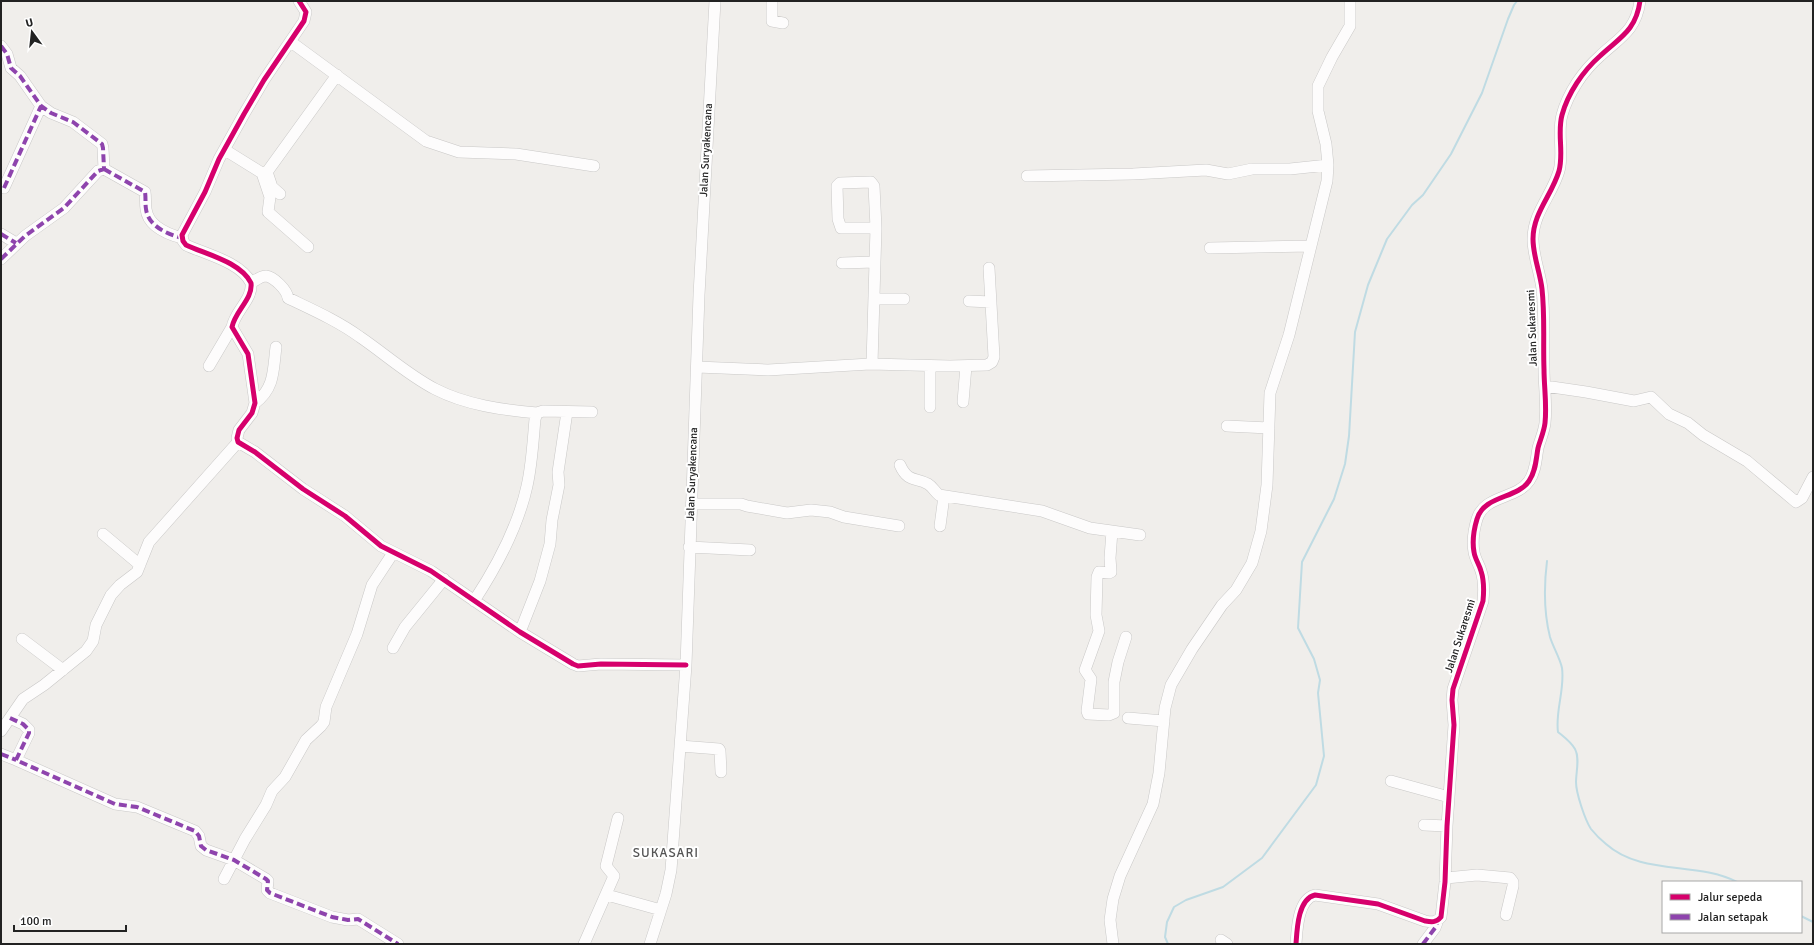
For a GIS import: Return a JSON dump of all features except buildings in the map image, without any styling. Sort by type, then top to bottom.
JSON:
[{"type":"street","points":[[182,238],[184,231],[205,192],[224,150],[264,80],[291,42],[307,15],[299,1]]},
{"type":"street","name":"Jalan Suryakencana","points":[[650,944],[661,910],[670,870],[686,665],[689,547],[707,113],[715,1]]},
{"type":"street","points":[[772,1],[772,21],[783,23]]},
{"type":"street","points":[[1112,944],[1110,914],[1116,887],[1153,804],[1159,773],[1168,694],[1176,675],[1214,616],[1236,590],[1252,563],[1261,531],[1267,485],[1270,393],[1289,335],[1325,193],[1328,165],[1326,144],[1318,111],[1318,86],[1332,57],[1350,26],[1350,1]]},
{"type":"street","name":"Jalan Sukaresmi","points":[[1424,944],[1436,928],[1438,920],[1441,917],[1444,902],[1447,826],[1454,725],[1452,700],[1453,689],[1484,592],[1481,571],[1474,553],[1473,542],[1477,519],[1479,514],[1489,503],[1516,491],[1529,481],[1537,462],[1538,447],[1545,422],[1543,303],[1534,251],[1534,224],[1558,172],[1561,162],[1560,137],[1562,116],[1566,104],[1587,70],[1599,57],[1623,38],[1629,30],[1640,1]]},
{"type":"street","points":[[291,42],[426,141],[438,146],[458,152],[516,154],[594,166]]},
{"type":"street","points":[[1,46],[7,54],[11,68],[20,76],[41,106],[73,122],[102,144],[104,169]]},
{"type":"street","points":[[280,194],[272,187],[267,172],[337,75]]},
{"type":"street","points":[[2,187],[41,106]]},
{"type":"street","points":[[224,150],[262,174],[270,197],[268,212],[308,247]]},
{"type":"street","points":[[1027,176],[1133,174],[1206,170],[1228,174],[1252,169],[1290,169],[1328,165]]},
{"type":"street","points":[[1,259],[16,243],[64,208],[98,171],[104,169],[145,192],[148,217],[158,227],[182,238],[186,245],[228,262],[247,276],[252,283]]},
{"type":"street","points":[[872,364],[876,228],[873,184],[840,183],[836,189],[838,219],[841,228],[876,228]]},
{"type":"street","points":[[1,234],[16,243]]},
{"type":"street","points":[[1210,248],[1311,246]]},
{"type":"street","points":[[842,263],[875,262]]},
{"type":"street","points":[[697,367],[768,370],[872,364],[981,366],[992,362],[994,357],[989,268]]},
{"type":"street","points":[[209,366],[232,327],[234,320],[249,294],[252,283],[263,277],[271,278],[287,293],[288,298],[323,315],[361,337],[434,389],[457,398],[505,410],[537,413],[543,411],[592,412]]},
{"type":"street","points":[[874,299],[904,299]]},
{"type":"street","points":[[969,301],[991,302]]},
{"type":"street","points":[[1,731],[23,699],[63,670],[89,648],[93,641],[96,625],[113,592],[136,573],[149,542],[238,442],[238,430],[252,413],[255,403],[248,354],[232,327]]},
{"type":"street","points":[[255,403],[263,397],[270,384],[274,369],[276,347]]},
{"type":"street","points":[[930,366],[930,407]]},
{"type":"street","points":[[963,402],[966,366]]},
{"type":"street","points":[[1545,386],[1634,401],[1651,397],[1669,414],[1684,420],[1703,435],[1748,461],[1796,502],[1801,500],[1813,477]]},
{"type":"street","points":[[520,632],[540,580],[550,544],[552,520],[559,485],[558,472],[567,412]]},
{"type":"street","points":[[474,601],[485,584],[515,528],[527,485],[537,413]]},
{"type":"street","points":[[1227,426],[1269,428]]},
{"type":"street","points":[[238,442],[255,452],[303,489],[337,510],[375,542],[393,553],[422,565],[520,632],[578,666],[601,664],[686,665]]},
{"type":"street","points":[[900,465],[903,472],[907,476],[915,480],[926,482],[932,486],[937,494],[1042,511],[1090,528],[1140,535]]},
{"type":"street","points":[[940,526],[944,496]]},
{"type":"street","points":[[691,504],[741,504],[786,513],[821,511],[844,517],[899,526]]},
{"type":"street","points":[[1112,531],[1110,558],[1111,572],[1099,572],[1097,576],[1096,616],[1099,631],[1085,670],[1090,679],[1087,710],[1088,714],[1109,715],[1114,713],[1114,682],[1118,662],[1126,637]]},
{"type":"street","points":[[103,534],[140,565]]},
{"type":"street","points":[[689,547],[750,550]]},
{"type":"street","points":[[224,880],[266,805],[272,791],[285,777],[306,740],[322,726],[326,707],[357,634],[372,585],[393,553]]},
{"type":"street","points":[[393,648],[405,627],[444,579]]},
{"type":"street","points":[[22,639],[63,670]]},
{"type":"street","points":[[10,718],[23,724],[29,730],[16,760]]},
{"type":"street","points":[[1128,718],[1164,721]]},
{"type":"street","points":[[680,746],[719,749],[721,772]]},
{"type":"street","points":[[1,754],[115,804],[137,807],[195,831],[199,836],[201,846],[206,850],[234,860],[266,878],[268,881],[267,890],[270,893],[332,917],[348,920],[358,919],[398,944]]},
{"type":"street","points":[[1391,781],[1449,797]]},
{"type":"street","points":[[584,944],[607,895],[614,876],[606,866],[618,818]]},
{"type":"street","points":[[1424,825],[1447,826]]},
{"type":"street","points":[[1446,878],[1477,875],[1510,878],[1513,882],[1513,886],[1506,915]]},
{"type":"street","points":[[607,895],[661,910]]},
{"type":"street","points":[[1296,944],[1297,928],[1304,905],[1309,897],[1315,896],[1378,904],[1425,921],[1432,922],[1438,920]]},
{"type":"waterway","points":[[1168,944],[1165,937],[1167,922],[1174,907],[1186,900],[1223,887],[1262,858],[1316,785],[1324,756],[1318,693],[1320,680],[1314,659],[1298,628],[1302,562],[1334,499],[1345,464],[1349,436],[1355,332],[1368,285],[1387,239],[1412,205],[1423,195],[1451,154],[1482,93],[1508,19],[1517,1]]},
{"type":"waterway","points":[[1547,561],[1545,580],[1547,618],[1550,637],[1561,664],[1563,676],[1557,724],[1558,732],[1572,744],[1575,749],[1578,761],[1576,782],[1579,799],[1591,829],[1606,844],[1620,854],[1636,860],[1652,865],[1704,872],[1734,881]]},
{"type":"waterway","points":[[1802,916],[1813,922]]},
{"type":"marked path","points":[[1,46],[7,54],[11,68],[20,76],[41,106],[51,113],[73,122],[102,144],[104,169]]},
{"type":"marked path","points":[[4,188],[41,106]]},
{"type":"marked path","points":[[104,169],[145,192],[146,209],[150,220],[154,225],[165,232],[182,238]]},
{"type":"marked path","points":[[1,259],[25,236],[64,208],[98,171],[104,169]]},
{"type":"marked path","points":[[1,234],[16,243]]},
{"type":"marked path","points":[[10,718],[23,724],[29,730],[16,760],[115,804],[137,807],[195,831],[199,836],[201,846],[206,850],[234,860],[266,879],[268,881],[267,890],[270,893],[332,917],[348,920],[358,919],[398,944]]},
{"type":"marked path","points":[[1,754],[16,760]]},
{"type":"marked path","points":[[1423,944],[1435,928],[1438,920]]},
{"type":"cycle path","points":[[299,1],[306,12],[304,21],[264,80],[244,114],[219,159],[205,192],[182,235],[183,241],[186,245],[231,264],[239,269],[251,283],[251,289],[247,300],[232,327],[248,354],[255,403],[252,413],[239,430],[237,438],[238,442],[255,452],[303,489],[345,516],[381,546],[431,571],[520,632],[573,664],[578,666],[601,664],[686,665]]},
{"type":"cycle path","points":[[1296,944],[1298,923],[1302,908],[1305,902],[1315,895],[1378,904],[1425,921],[1431,922],[1441,917],[1445,882],[1447,826],[1454,725],[1452,700],[1453,689],[1483,601],[1483,578],[1473,548],[1475,527],[1477,519],[1486,505],[1517,491],[1524,487],[1529,481],[1534,469],[1545,423],[1546,410],[1543,299],[1533,245],[1534,230],[1539,212],[1556,180],[1559,171],[1561,157],[1561,122],[1568,99],[1588,68],[1631,27],[1635,20],[1640,1]]},
{"type":"district","name":"SUKASARI","points":[[666,853]]}]
